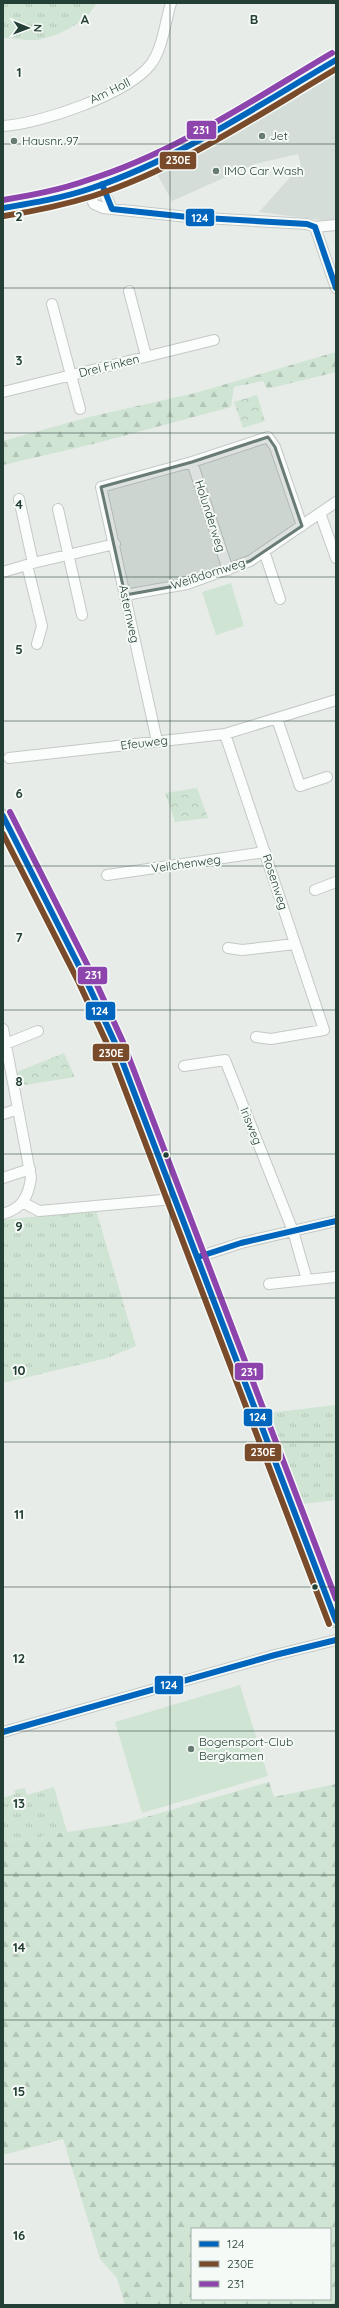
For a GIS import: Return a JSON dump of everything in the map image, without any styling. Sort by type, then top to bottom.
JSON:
[{"type":"main road","points":[[3,208],[33,204],[87,189],[138,169],[187,145],[336,60]]},
{"type":"main road","points":[[4,820],[101,1010],[198,1257],[336,1621]]},
{"type":"street","name":"Am Holl","points":[[3,126],[18,126],[41,119],[116,90],[131,82],[151,64],[158,51],[171,3]]},
{"type":"street","points":[[102,184],[112,209]]},
{"type":"street","points":[[87,189],[94,204],[112,209],[188,217],[307,224],[315,227],[336,225]]},
{"type":"street","points":[[315,227],[336,288]]},
{"type":"street","name":"Drei Finken","points":[[129,291],[146,356]]},
{"type":"street","name":"Drei Finken","points":[[52,304],[80,409]]},
{"type":"street","name":"Drei Finken","points":[[3,392],[214,340]]},
{"type":"street","points":[[192,462],[268,437],[275,448],[302,526]]},
{"type":"street","name":"Asternweg","points":[[157,741],[115,544],[101,486],[192,462]]},
{"type":"street","name":"Holunderweg","points":[[192,462],[228,570]]},
{"type":"street","points":[[19,499],[42,626],[37,644]]},
{"type":"street","name":"Weißdornweg","points":[[125,595],[187,584],[250,561],[336,502]]},
{"type":"street","points":[[58,509],[82,614]]},
{"type":"street","points":[[320,514],[336,558]]},
{"type":"street","points":[[3,572],[30,564],[115,544]]},
{"type":"street","points":[[264,552],[280,600]]},
{"type":"street","name":"Efeuweg","points":[[9,758],[225,734],[336,700]]},
{"type":"street","points":[[277,719],[300,786],[327,777]]},
{"type":"street","name":"Rosenweg","points":[[225,734],[324,1030],[271,1039],[256,1038]]},
{"type":"street","name":"Veilchenweg","points":[[107,875],[265,852]]},
{"type":"street","points":[[315,890],[335,886]]},
{"type":"street","points":[[228,948],[242,950],[295,944]]},
{"type":"street","points":[[3,1029],[4,1044],[30,1169],[29,1191],[24,1203],[14,1210],[3,1214]]},
{"type":"street","points":[[4,1044],[38,1031]]},
{"type":"street","name":"Irisweg","points":[[184,1066],[225,1060],[293,1231]]},
{"type":"street","points":[[3,1114],[18,1108]]},
{"type":"street","points":[[3,1178],[30,1169]]},
{"type":"street","points":[[24,1203],[39,1211],[174,1199]]},
{"type":"street","points":[[198,1257],[241,1243],[336,1221]]},
{"type":"street","points":[[293,1231],[306,1280]]},
{"type":"street","points":[[270,1284],[335,1277]]},
{"type":"street","points":[[3,1732],[275,1655],[336,1640]]},
{"type":"highlighted area","points":[[268,437],[275,447],[302,526],[250,561],[187,584],[125,595],[101,487],[192,462]]},
{"type":"shaded area","points":[[336,70],[336,222],[259,212],[301,165],[298,154],[255,164],[172,201],[156,172],[199,152],[235,127]]},
{"type":"green space","points":[[3,3],[96,3],[86,16],[71,28],[54,36],[33,40],[3,38]]},
{"type":"green space","points":[[336,352],[336,372],[267,389],[263,381],[234,387],[231,407],[93,444],[3,465],[3,441],[89,417],[195,393]]},
{"type":"green space","points":[[257,395],[265,421],[243,428],[234,402]]},
{"type":"green space","points":[[231,583],[244,626],[216,635],[202,592]]},
{"type":"green space","points":[[197,788],[208,818],[175,822],[165,793]]},
{"type":"green space","points":[[64,1053],[75,1077],[19,1086],[17,1072]]},
{"type":"green space","points":[[96,1210],[136,1346],[107,1358],[3,1383],[3,1220]]},
{"type":"green space","points":[[336,1405],[336,1500],[302,1504],[268,1413]]},
{"type":"green space","name":"Bogensport-Club Bergkamen","points":[[240,1685],[268,1776],[142,1813],[115,1722]]},
{"type":"green space","points":[[269,1782],[274,1797],[336,1784],[336,2305],[125,2305],[117,2278],[100,2259],[63,2139],[3,2155],[3,1842],[125,1823]]},
{"type":"green space","points":[[54,1787],[67,1832],[3,1842],[3,1798],[15,1794],[14,1790],[25,1788],[27,1795]]},
{"type":"transit line","name":"231","points":[[3,200],[46,192],[77,184],[120,169],[152,155],[213,124],[332,53]]},
{"type":"transit line","name":"124","points":[[3,208],[48,200],[81,192],[156,162],[187,147],[336,60]]},
{"type":"transit line","name":"230E","points":[[4,216],[49,208],[93,196],[157,171],[188,156],[248,122],[336,69]]},
{"type":"transit line","name":"124","points":[[102,184],[112,209],[188,217],[307,224],[315,227]]},
{"type":"transit line","name":"124","points":[[315,227],[336,288]]},
{"type":"transit line","name":"231","points":[[10,812],[93,976],[123,1042],[336,1599]]},
{"type":"transit line","name":"124","points":[[3,816],[86,980],[116,1045],[336,1621]]},
{"type":"transit line","name":"230E","points":[[3,834],[79,983],[109,1048],[329,1624]]},
{"type":"transit line","name":"124","points":[[198,1257],[241,1243],[336,1221]]},
{"type":"transit line","name":"124","points":[[3,1732],[275,1655],[336,1640]]},
{"type":"place","name":"Jet","points":[[262,136]]},
{"type":"place","name":"Hausnr. 97","points":[[14,141]]},
{"type":"place","name":"IMO Car Wash","points":[[216,171]]},
{"type":"place","name":"Bogensport-Club Bergkamen","points":[[191,1749]]}]
